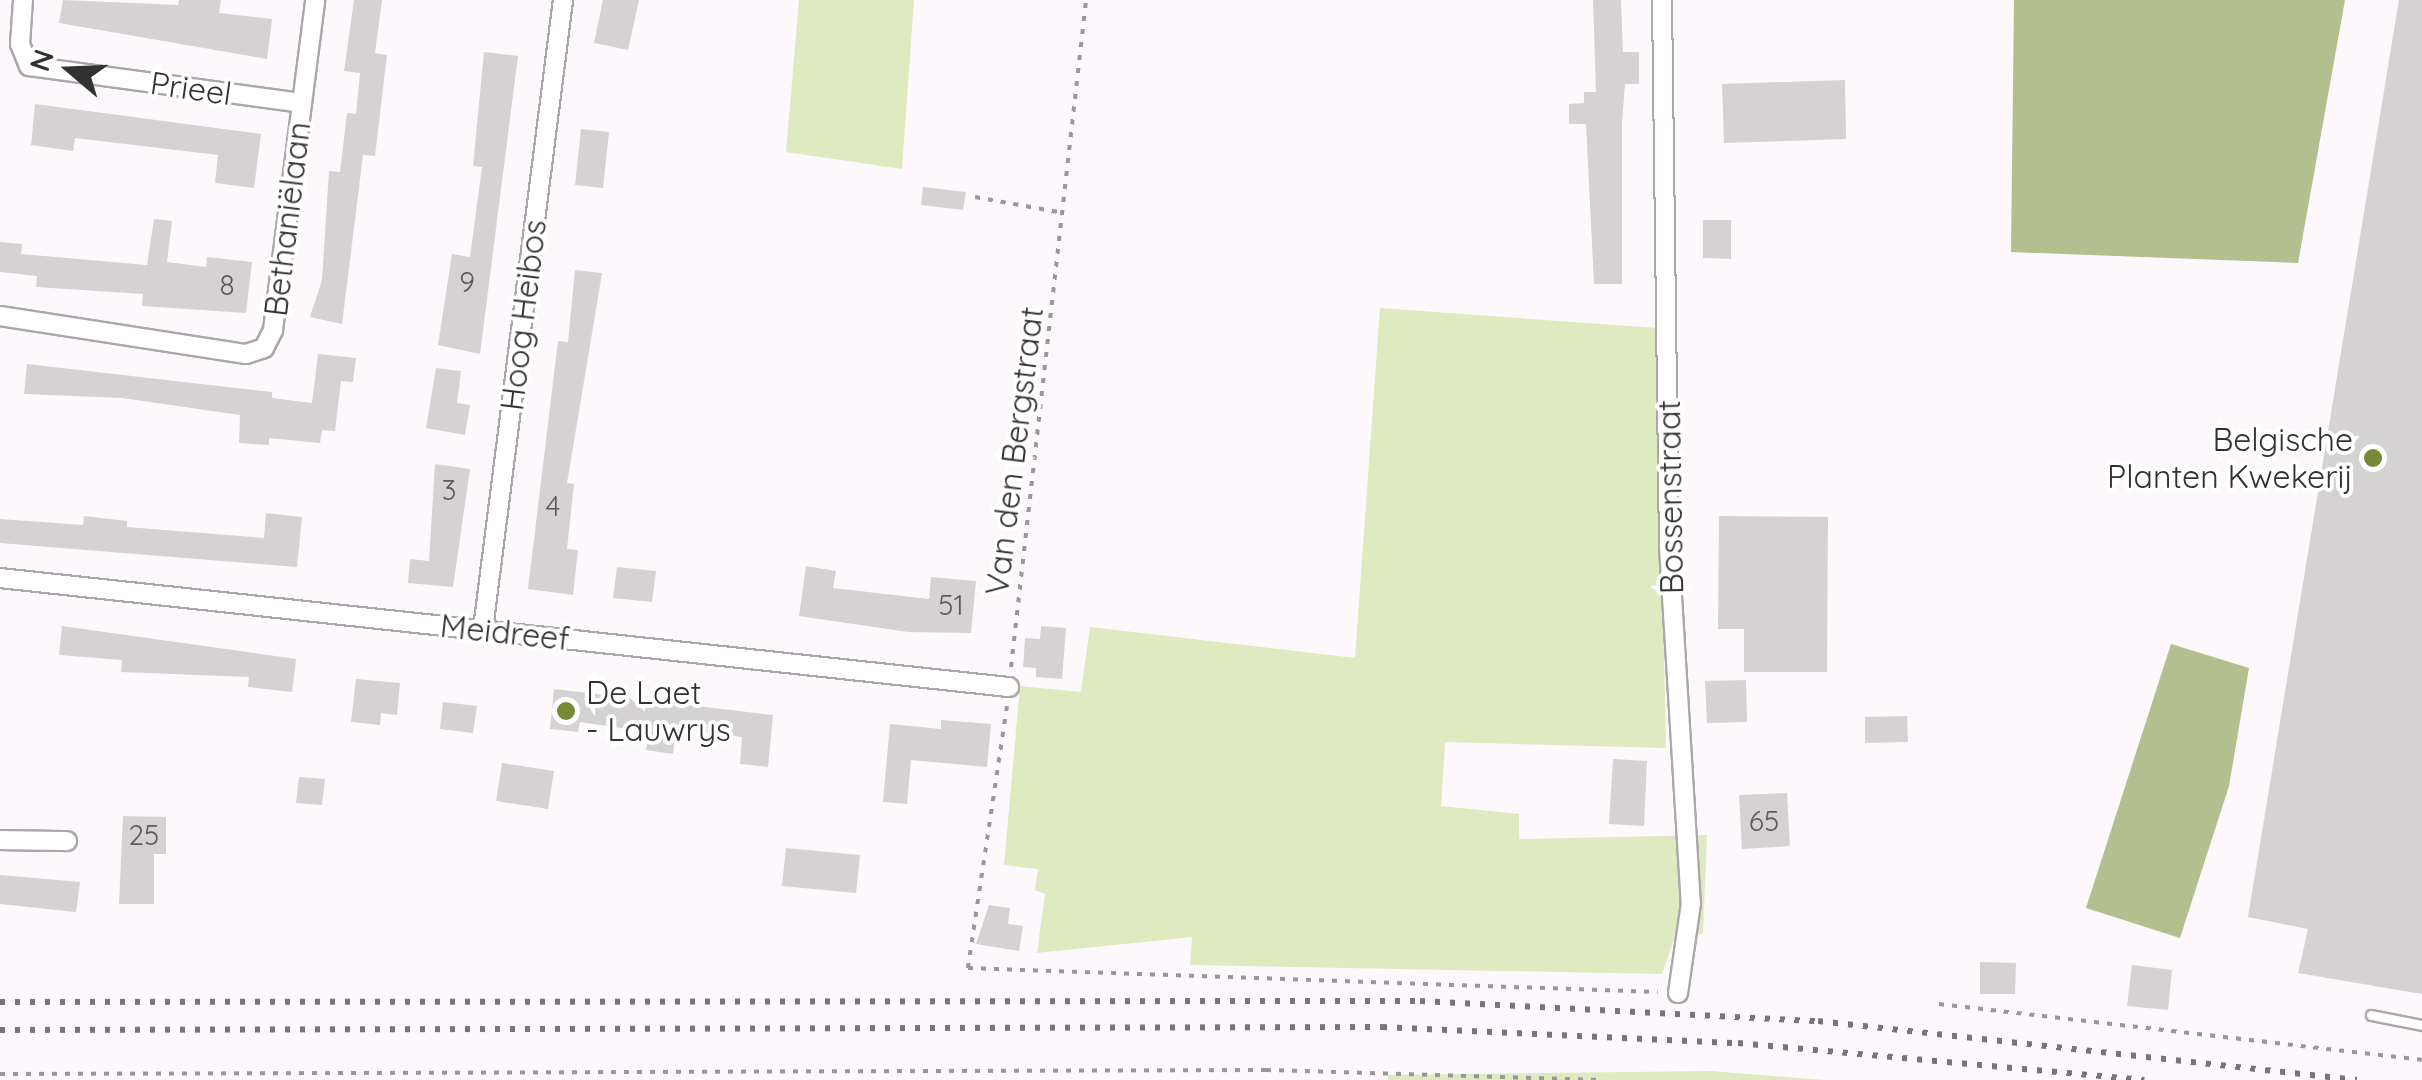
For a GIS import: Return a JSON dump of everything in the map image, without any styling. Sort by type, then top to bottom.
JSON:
[{"type":"street","name":"Prieel","points":[[23,0],[20,44],[30,66],[302,103]]},
{"type":"street","name":"Bethaniëlaan","points":[[0,316],[246,354],[264,348],[273,330],[315,0]]},
{"type":"street","name":"Hoog Heibos","points":[[483,630],[563,0]]},
{"type":"street","name":"Bossenstraat","points":[[1662,0],[1670,547],[1692,903],[1678,993]]},
{"type":"street","name":"Meidreef","points":[[0,578],[1009,686]]},
{"type":"street","points":[[0,840],[67,841]]},
{"type":"lane","points":[[2372,1016],[2422,1025]]},
{"type":"path","name":"Van den Bergstraat","points":[[1086,0],[1009,686],[982,907],[968,968],[1678,993]]},
{"type":"path","points":[[975,197],[1064,213]]},
{"type":"path","points":[[1938,1004],[2422,1060]]},
{"type":"path","points":[[0,1074],[1266,1070],[1604,1080]]},
{"type":"path","points":[[1266,1070],[1267,1080]]},
{"type":"shaded area","points":[[799,0],[914,0],[902,169],[786,152]]},
{"type":"shaded area","points":[[2014,0],[2345,0],[2298,263],[2011,252]]},
{"type":"shaded area","points":[[1380,308],[1657,328],[1666,748],[1445,742],[1441,806],[1519,814],[1519,839],[1707,835],[1703,934],[1676,933],[1662,974],[1190,965],[1192,937],[1037,953],[1045,894],[1035,890],[1038,869],[1004,865],[1020,686],[1081,692],[1090,627],[1355,658]]},
{"type":"shaded area","points":[[2171,644],[2249,668],[2229,786],[2180,938],[2086,908]]},
{"type":"shaded area","points":[[1711,1071],[1824,1080],[1388,1080],[1388,1075]]},
{"type":"building","points":[[63,0],[178,5],[179,0],[221,0],[219,13],[272,19],[267,59],[59,23]]},
{"type":"building","points":[[354,0],[382,0],[375,53],[387,55],[375,156],[363,155],[342,324],[310,317],[322,280],[329,171],[340,172],[347,113],[356,114],[360,73],[344,71]]},
{"type":"building","points":[[603,0],[639,0],[628,50],[594,43]]},
{"type":"building","points":[[1593,0],[1621,0],[1623,52],[1639,52],[1639,84],[1625,84],[1622,124],[1622,284],[1594,284],[1586,124],[1569,124],[1569,104],[1584,103],[1584,92],[1596,92]]},
{"type":"building","name":"Belgische Planten Kwekerij","points":[[2399,0],[2422,0],[2422,994],[2298,973],[2308,929],[2248,917]]},
{"type":"building","points":[[484,52],[518,56],[480,354],[438,345],[452,254],[470,257],[482,167],[473,166]]},
{"type":"building","points":[[1845,80],[1846,139],[1724,143],[1722,84]]},
{"type":"building","points":[[35,104],[261,134],[254,188],[215,183],[218,155],[75,138],[73,151],[31,145]]},
{"type":"building","points":[[581,129],[609,132],[603,188],[575,185]]},
{"type":"building","points":[[923,187],[966,192],[963,210],[921,205]]},
{"type":"building","points":[[154,219],[172,221],[167,262],[206,267],[207,257],[252,262],[246,313],[142,306],[143,294],[36,287],[37,276],[0,272],[0,242],[22,244],[21,254],[147,265]]},
{"type":"building","points":[[1703,220],[1731,220],[1731,259],[1703,258]]},
{"type":"building","points":[[575,270],[602,273],[567,483],[574,484],[567,549],[578,550],[573,595],[528,589],[558,341],[568,342]]},
{"type":"building","points":[[318,354],[356,358],[353,382],[341,381],[335,431],[322,430],[320,443],[269,438],[269,445],[239,443],[240,415],[122,398],[24,394],[27,364],[272,392],[272,398],[312,403]]},
{"type":"building","points":[[436,368],[461,371],[457,403],[470,405],[465,435],[426,428]]},
{"type":"building","points":[[435,464],[470,469],[453,587],[408,583],[410,559],[429,561]]},
{"type":"building","points":[[266,513],[302,517],[297,567],[0,543],[0,519],[83,525],[84,516],[127,521],[127,527],[264,538]]},
{"type":"building","points":[[1719,516],[1828,517],[1827,672],[1744,672],[1744,629],[1718,629]]},
{"type":"building","points":[[806,566],[836,571],[833,588],[929,599],[931,577],[976,581],[971,633],[908,632],[799,616]]},
{"type":"building","points":[[617,567],[656,571],[652,602],[613,598]]},
{"type":"building","points":[[62,626],[296,659],[292,692],[248,687],[249,677],[121,672],[122,660],[59,655]]},
{"type":"building","points":[[1041,626],[1066,628],[1062,679],[1036,677],[1036,668],[1023,667],[1025,638],[1040,639]]},
{"type":"building","points":[[356,679],[400,683],[397,715],[381,713],[380,725],[351,722]]},
{"type":"building","points":[[1746,680],[1747,722],[1707,723],[1705,681]]},
{"type":"building","points":[[554,689],[773,715],[768,767],[740,764],[742,737],[676,728],[673,754],[646,750],[649,732],[580,722],[578,732],[550,729]]},
{"type":"building","points":[[443,702],[477,706],[473,733],[440,729]]},
{"type":"building","points":[[1907,716],[1908,742],[1865,743],[1865,717]]},
{"type":"building","points":[[941,720],[991,724],[987,767],[911,760],[907,804],[883,802],[890,724],[941,729]]},
{"type":"building","points":[[1613,759],[1647,761],[1644,826],[1609,824]]},
{"type":"building","points":[[502,763],[554,771],[548,809],[496,801]]},
{"type":"building","points":[[299,777],[325,779],[322,805],[296,803]]},
{"type":"building","points":[[1787,793],[1790,846],[1742,849],[1739,795]]},
{"type":"building","points":[[123,816],[166,817],[166,854],[154,854],[154,904],[119,904]]},
{"type":"building","points":[[786,848],[860,855],[856,893],[782,886]]},
{"type":"building","points":[[0,875],[80,882],[76,912],[0,904]]},
{"type":"building","points":[[989,905],[1010,908],[1008,924],[1023,926],[1019,951],[976,944]]},
{"type":"building","points":[[1980,962],[2016,963],[2015,994],[1980,994]]},
{"type":"building","points":[[2132,965],[2172,970],[2168,1010],[2127,1006]]},
{"type":"railway","points":[[0,1002],[1420,1001],[1818,1021],[2357,1080]]},
{"type":"railway","points":[[0,1030],[1382,1027],[1738,1043],[2144,1080]]},
{"type":"place","name":"Belgische Planten Kwekerij","points":[[2373,458]]},
{"type":"place","name":"De Laet - Lauwrys","points":[[566,711]]}]
